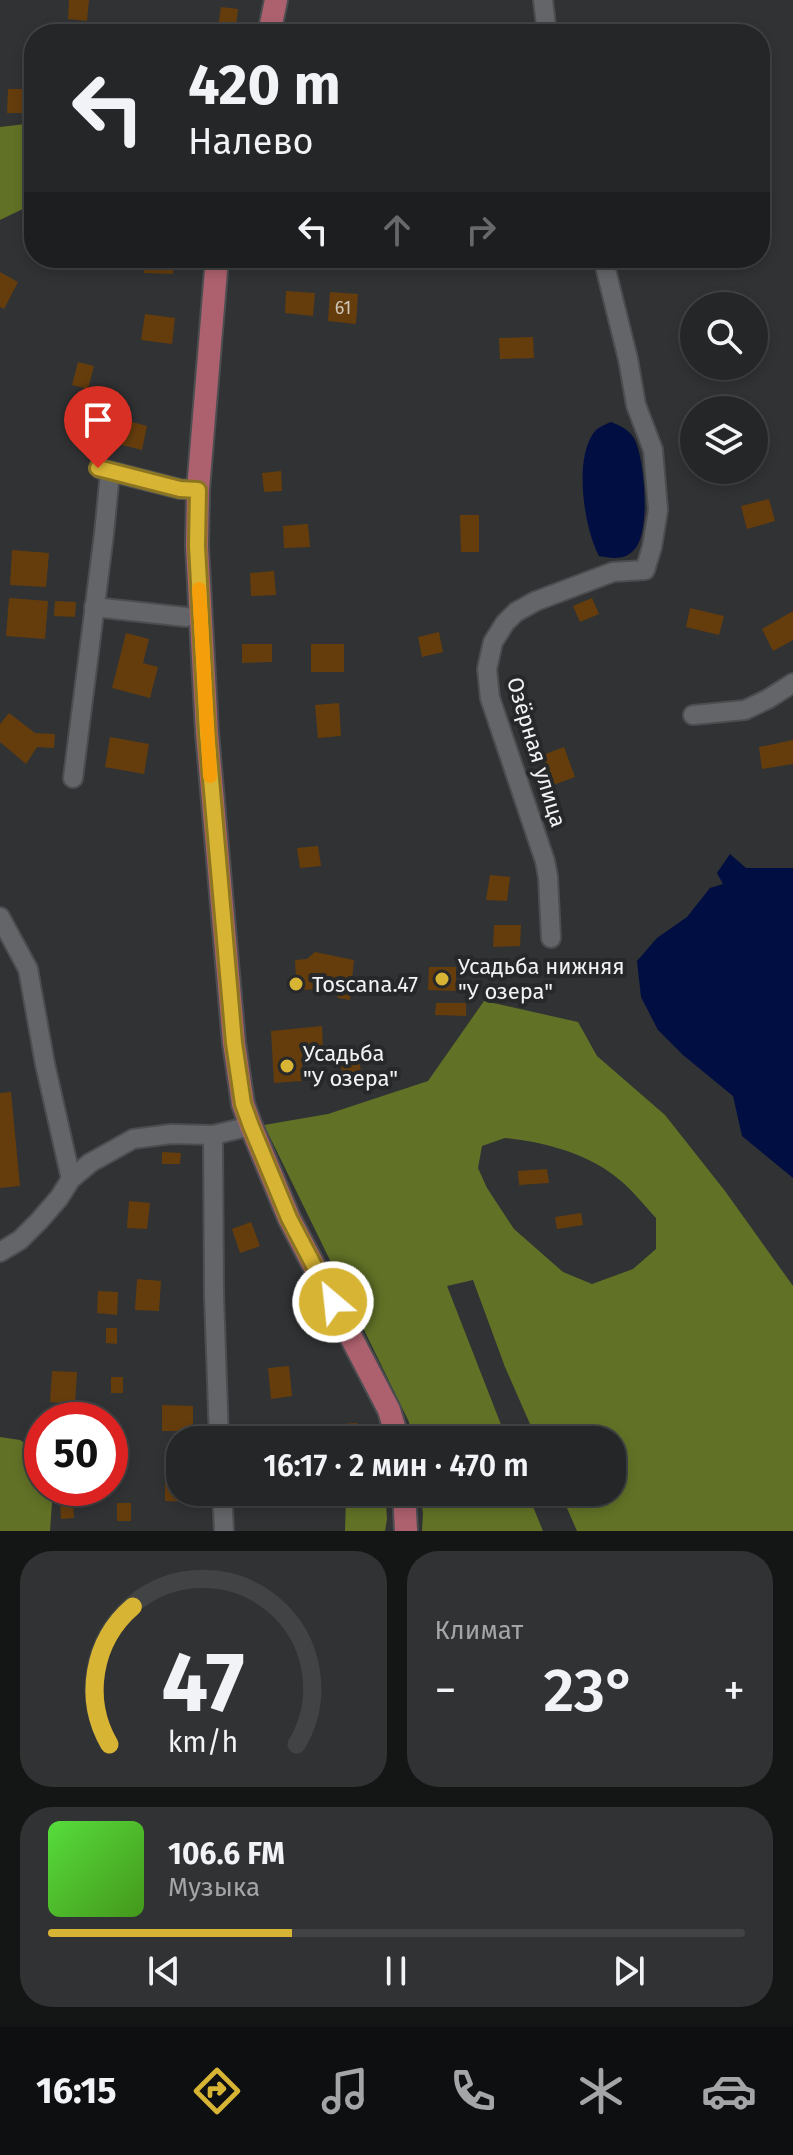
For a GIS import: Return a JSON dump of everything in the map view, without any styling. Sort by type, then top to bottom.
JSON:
[{"type":"main road","points":[[271,24],[276,0]]},
{"type":"main road","points":[[216,268],[198,490],[197,546],[214,825],[234,1043],[243,1104],[289,1218],[389,1410],[394,1426]]},
{"type":"main road","points":[[405,1506],[406,1531]]},
{"type":"street","points":[[543,0],[546,24]]},
{"type":"street","name":"Озёрная улица","points":[[551,938],[545,861],[490,698],[487,669],[493,642],[516,612],[536,601],[613,572],[645,570],[652,547],[658,510],[653,450],[636,405],[605,268]]},
{"type":"street","points":[[73,778],[94,607],[104,470],[180,489],[198,490]]},
{"type":"street","points":[[94,607],[186,617]]},
{"type":"street","points":[[693,715],[745,710],[793,683]]},
{"type":"street","points":[[0,917],[28,969],[45,1064],[71,1179]]},
{"type":"street","points":[[0,1252],[20,1240],[39,1221],[71,1179],[90,1163],[133,1139],[171,1134],[213,1135],[251,1126]]},
{"type":"street","points":[[213,1135],[219,1426]]},
{"type":"street","points":[[223,1506],[224,1531]]},
{"type":"green space","points":[[24,124],[24,208],[0,220],[0,127]]},
{"type":"green space","points":[[484,1001],[578,1022],[597,1056],[665,1115],[725,1191],[793,1286],[793,1531],[577,1531],[566,1506],[626,1506],[626,1426],[531,1426],[473,1280],[447,1286],[502,1426],[410,1426],[264,1125],[328,1114],[428,1081]],"holes":[[[505,1138],[551,1146],[595,1163],[609,1172],[635,1194],[656,1218],[656,1249],[633,1269],[592,1284],[563,1272],[514,1229],[487,1188],[478,1168],[482,1146]]]},
{"type":"green space","points":[[0,1437],[24,1443],[24,1506],[52,1506],[50,1531],[0,1531]]},
{"type":"green space","points":[[346,1506],[386,1506],[385,1531],[345,1531]]},
{"type":"green space","points":[[422,1506],[533,1506],[543,1531],[422,1531]]},
{"type":"shaded area","points":[[611,422],[628,431],[635,440],[645,497],[639,541],[634,550],[617,558],[599,556],[589,528],[583,493],[584,458],[588,443],[595,431]]},
{"type":"shaded area","points":[[730,854],[746,868],[793,868],[793,1178],[742,1136],[733,1096],[658,1030],[641,997],[637,961],[657,938],[687,917],[710,888],[723,884],[717,873]]},
{"type":"building","points":[[69,0],[89,0],[87,21],[68,19]]},
{"type":"building","points":[[221,7],[238,9],[236,24],[218,24]]},
{"type":"building","points":[[8,89],[24,89],[24,113],[7,113]]},
{"type":"building","points":[[144,268],[173,268],[173,274],[144,273]]},
{"type":"building","points":[[511,268],[534,268],[534,270]]},
{"type":"building","points":[[0,272],[18,282],[4,309],[0,307]]},
{"type":"building","points":[[286,291],[315,293],[313,316],[285,313]]},
{"type":"building","points":[[330,292],[358,294],[356,324],[328,321]]},
{"type":"building","points":[[145,314],[175,318],[172,344],[141,340]]},
{"type":"building","points":[[533,337],[534,358],[500,359],[499,338]]},
{"type":"building","points":[[78,362],[94,366],[88,389],[72,385]]},
{"type":"building","points":[[128,421],[147,426],[142,450],[122,445]]},
{"type":"building","points":[[281,471],[282,491],[264,492],[262,473]]},
{"type":"building","points":[[769,499],[775,521],[747,529],[741,506]]},
{"type":"building","points":[[460,515],[479,515],[479,552],[461,552]]},
{"type":"building","points":[[308,524],[310,547],[284,548],[283,526]]},
{"type":"building","points":[[12,550],[49,553],[46,587],[10,585]]},
{"type":"building","points":[[274,571],[276,595],[251,596],[250,573]]},
{"type":"building","points":[[9,598],[48,601],[45,639],[6,636]]},
{"type":"building","points":[[592,598],[599,614],[580,622],[573,606]]},
{"type":"building","points":[[55,601],[76,602],[75,617],[54,616]]},
{"type":"building","points":[[690,608],[724,616],[719,635],[686,627]]},
{"type":"building","points":[[793,611],[793,640],[773,651],[762,629]]},
{"type":"building","points":[[439,632],[443,652],[422,657],[418,637]]},
{"type":"building","points":[[126,633],[149,639],[143,663],[158,667],[150,698],[112,688]]},
{"type":"building","points":[[242,644],[272,644],[272,662],[242,663]]},
{"type":"building","points":[[311,644],[344,644],[344,672],[311,672]]},
{"type":"building","points":[[339,703],[341,736],[318,738],[315,705]]},
{"type":"building","points":[[9,713],[35,733],[55,734],[54,748],[37,747],[26,764],[0,742],[0,724]]},
{"type":"building","points":[[110,737],[149,744],[144,774],[105,767]]},
{"type":"building","points":[[793,740],[793,764],[762,769],[759,747]]},
{"type":"building","points":[[564,747],[575,777],[551,786],[540,756]]},
{"type":"building","points":[[318,846],[321,866],[300,868],[297,848]]},
{"type":"building","points":[[490,875],[510,877],[507,901],[486,900]]},
{"type":"building","points":[[494,925],[521,925],[520,946],[493,947]]},
{"type":"building","name":"Усадьба \"У озера\"","points":[[315,952],[354,960],[350,1000],[338,998],[333,989],[290,990],[290,979],[296,979],[295,960],[307,959]]},
{"type":"building","name":"Усадьба нижняя \"У озера\"","points":[[429,967],[456,967],[456,991],[428,990]]},
{"type":"building","points":[[436,1003],[466,1003],[466,1016],[435,1015]]},
{"type":"building","name":"Усадьба \"У озера\"","points":[[322,1026],[323,1050],[302,1052],[302,1081],[274,1083],[271,1031]]},
{"type":"building","points":[[358,1057],[362,1075],[358,1082],[345,1084],[340,1062]]},
{"type":"building","points":[[11,1092],[20,1186],[0,1188],[0,1093]]},
{"type":"building","points":[[162,1152],[181,1153],[180,1164],[162,1164]]},
{"type":"building","points":[[547,1169],[549,1183],[519,1185],[518,1171]]},
{"type":"building","points":[[129,1201],[150,1203],[147,1229],[127,1228]]},
{"type":"building","points":[[581,1213],[583,1225],[557,1229],[555,1217]]},
{"type":"building","points":[[251,1222],[260,1246],[240,1253],[232,1229]]},
{"type":"building","points":[[137,1279],[161,1281],[159,1311],[135,1310]]},
{"type":"building","points":[[98,1291],[118,1292],[117,1315],[97,1313]]},
{"type":"building","points":[[106,1328],[117,1328],[117,1344],[106,1343]]},
{"type":"building","points":[[289,1366],[292,1396],[271,1399],[268,1368]]},
{"type":"building","points":[[52,1371],[77,1372],[75,1402],[50,1402]]},
{"type":"building","points":[[111,1377],[123,1377],[123,1393],[111,1393]]},
{"type":"building","points":[[162,1405],[193,1406],[193,1426],[166,1426],[166,1431],[162,1431]]},
{"type":"building","points":[[131,1503],[131,1521],[117,1521],[117,1506]]},
{"type":"building","points":[[60,1506],[73,1506],[74,1518],[61,1519]]},
{"type":"slow traffic","points":[[199,589],[210,776]]},
{"type":"place","name":"Усадьба нижняя \"У озера\"","points":[[442,979]]},
{"type":"place","name":"Toscana.47","points":[[296,984]]},
{"type":"place","name":"Усадьба \"У озера\"","points":[[287,1066]]},
{"type":"route","points":[[98,468],[180,489],[198,490],[197,546],[207,733],[234,1043],[243,1104],[289,1218],[333,1302]]}]
